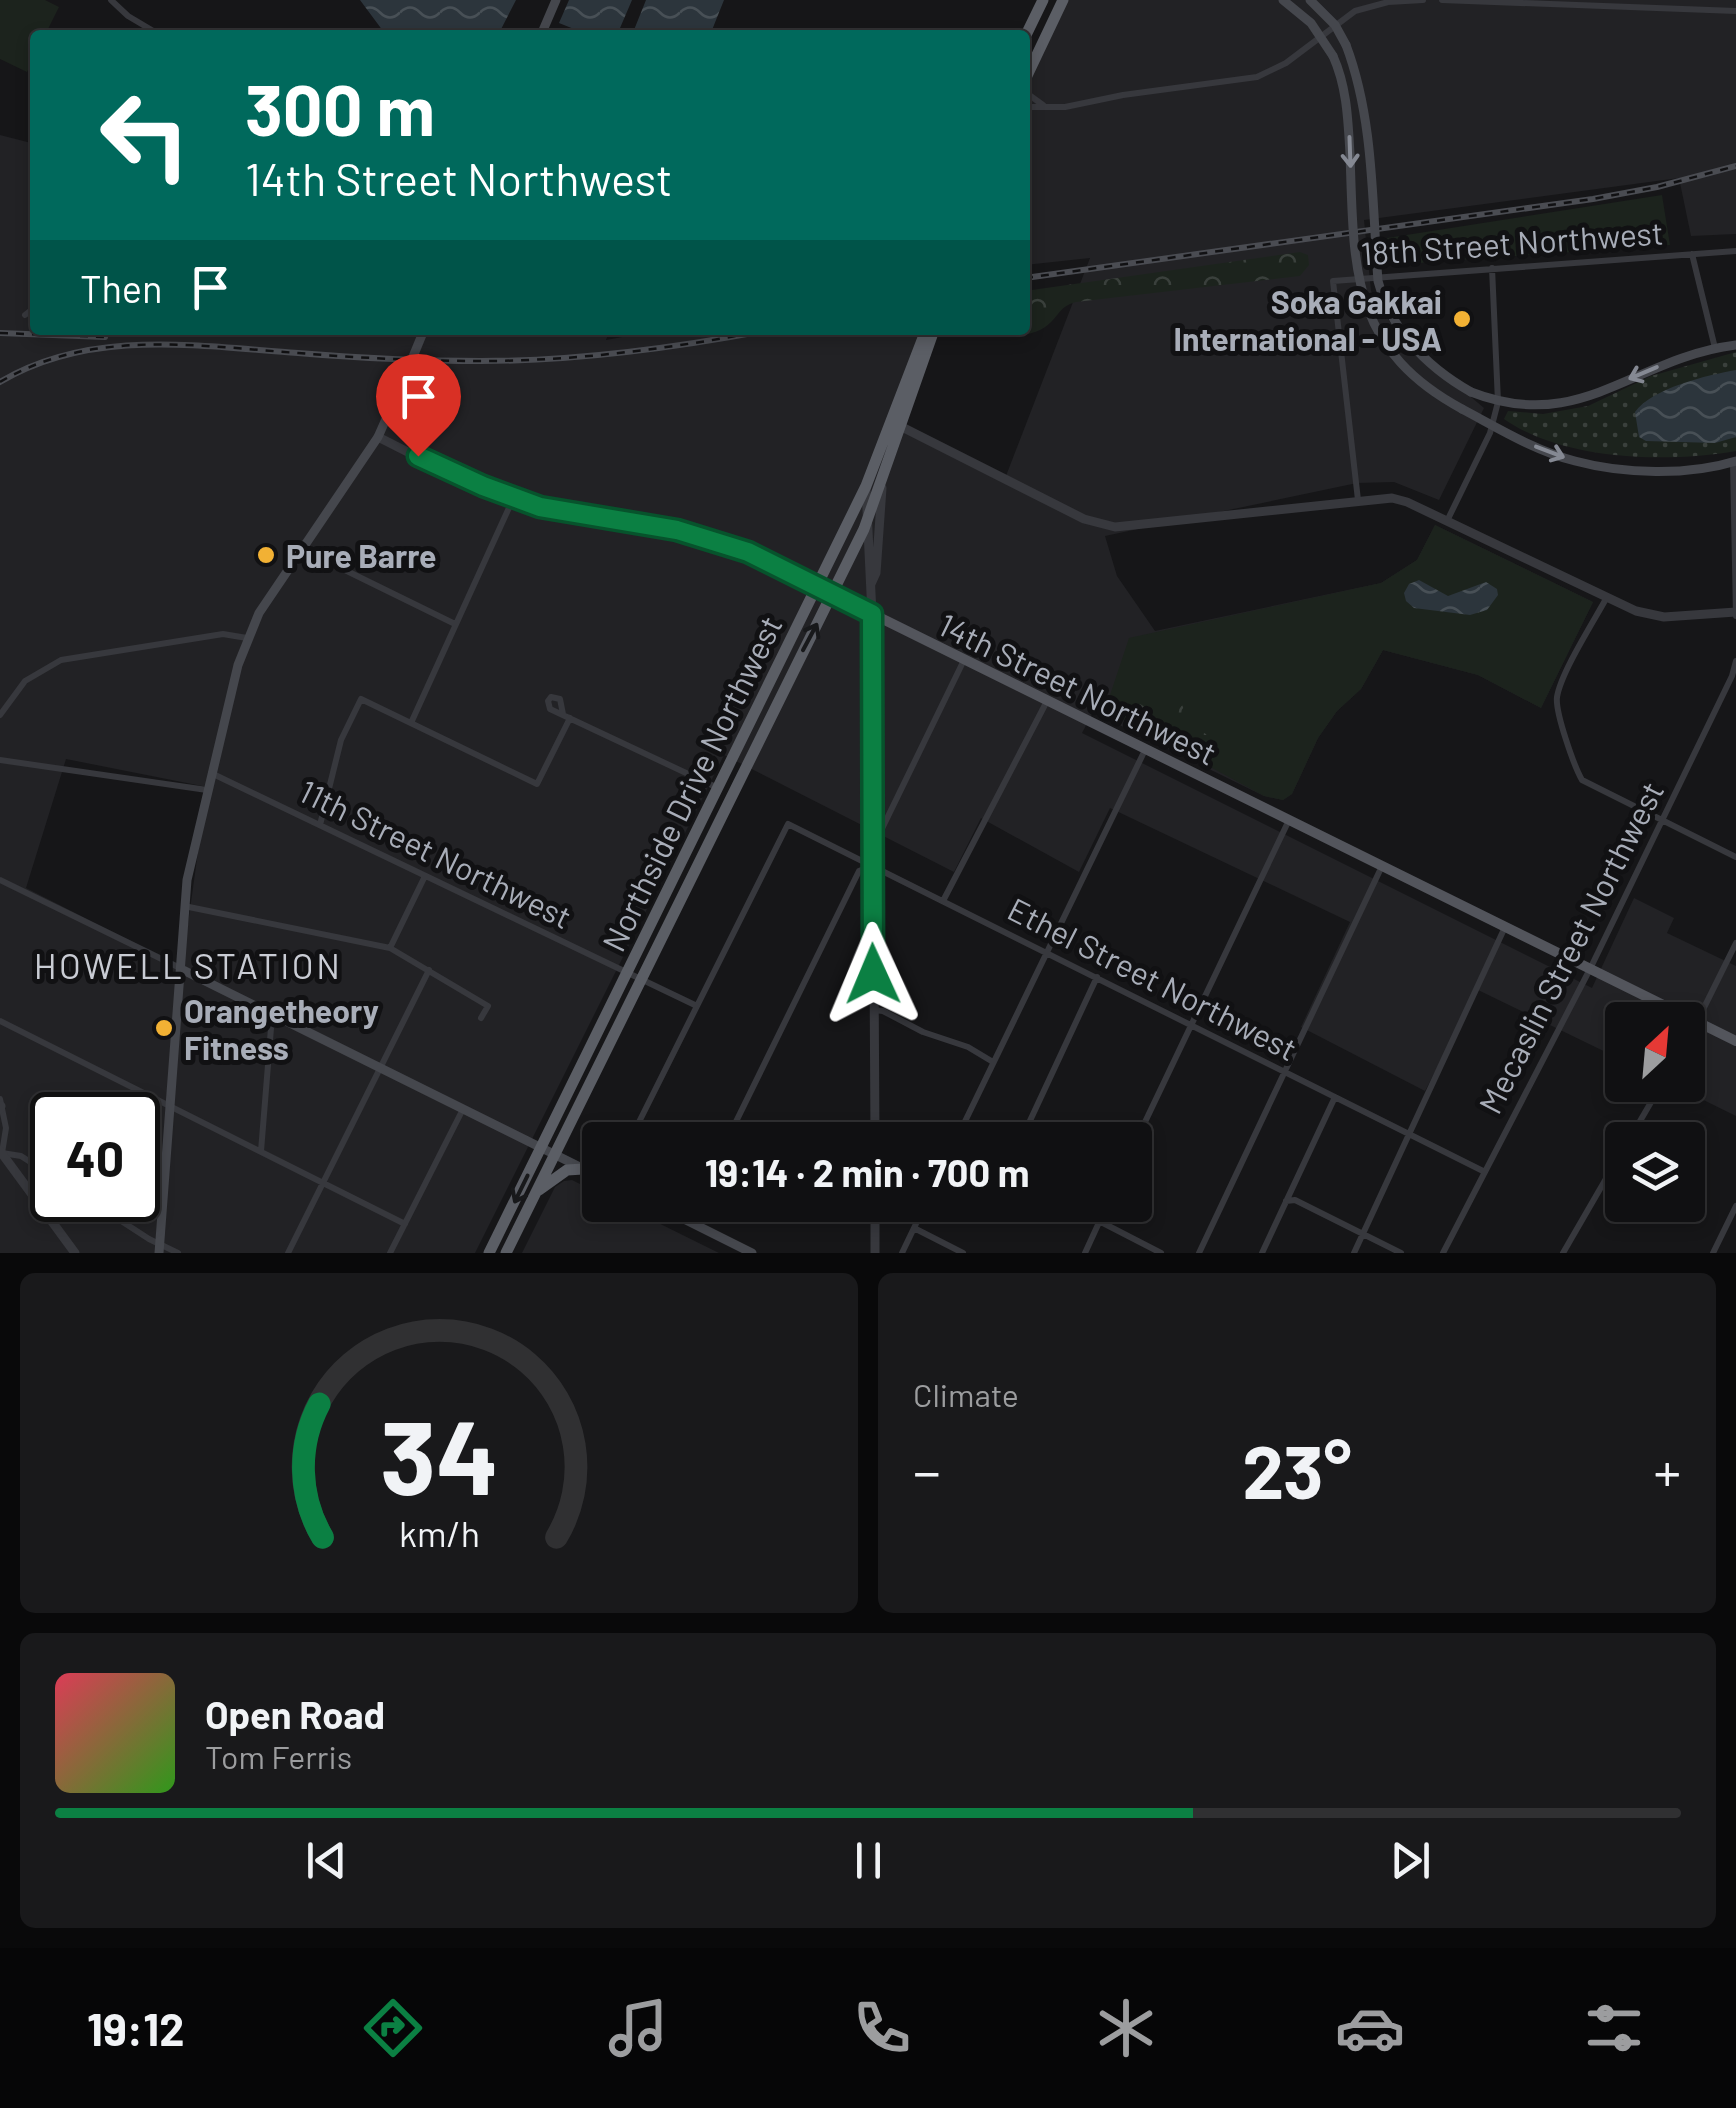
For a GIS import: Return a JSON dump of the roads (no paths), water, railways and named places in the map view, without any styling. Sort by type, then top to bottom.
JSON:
[{"type":"highway","points":[[1028,30],[1043,0]]},
{"type":"highway","points":[[1030,69],[1063,0]]},
{"type":"highway","name":"Northside Drive Northwest","points":[[489,1253],[548,1151],[866,486],[924,335]]},
{"type":"highway","name":"Northside Drive Northwest","points":[[634,975],[696,865],[870,516],[932,335]]},
{"type":"highway","points":[[696,865],[700,844],[719,805],[719,789]]},
{"type":"highway","name":"Northside Drive Northwest","points":[[506,1253],[536,1192],[548,1151]]},
{"type":"highway","points":[[536,1192],[567,1170],[582,1169]]},
{"type":"main road","points":[[543,30],[556,0]]},
{"type":"main road","points":[[1283,0],[1308,21],[1333,56],[1344,90],[1354,256],[1364,302],[1378,332],[1410,372],[1462,409],[1526,443],[1576,462],[1650,471],[1735,462]]},
{"type":"main road","points":[[1310,0],[1334,25],[1358,79],[1382,296],[1401,331],[1444,376],[1498,402],[1536,408],[1575,402],[1679,358],[1736,345]]},
{"type":"main road","points":[[159,1249],[184,906],[206,790],[247,638],[259,613],[378,437],[422,335]]},
{"type":"main road","name":"14th Street Northwest","points":[[818,587],[1657,1002]]},
{"type":"main road","points":[[181,969],[582,1168]]},
{"type":"main road","name":"14th Street Northwest","points":[[1705,1026],[1736,1041]]},
{"type":"main road","points":[[691,1222],[752,1253]]},
{"type":"street","points":[[111,0],[152,30]]},
{"type":"street","points":[[1030,107],[1048,108],[1257,76],[1286,63],[1355,11],[1375,4],[1423,0]]},
{"type":"street","points":[[1442,0],[1736,11]]},
{"type":"street","points":[[1030,95],[1048,108]]},
{"type":"street","name":"18th Street Northwest","points":[[1358,500],[1333,281],[1736,250]]},
{"type":"street","points":[[1692,254],[1714,348]]},
{"type":"street","points":[[1447,521],[1492,425],[1498,402],[1492,268]]},
{"type":"street","points":[[25,315],[30,312]]},
{"type":"street","points":[[902,427],[1084,519],[1115,527],[1392,498],[1636,611],[1664,616],[1736,614],[1735,462]]},
{"type":"street","name":"14th Street Northwest","points":[[378,437],[513,499],[568,514],[700,536],[748,552],[818,587]]},
{"type":"street","points":[[871,584],[876,573],[882,482]]},
{"type":"street","points":[[866,486],[872,614],[875,1122]]},
{"type":"street","points":[[412,723],[513,499]]},
{"type":"street","points":[[302,548],[455,624]]},
{"type":"street","points":[[1608,597],[1556,699],[1572,760],[1582,780],[1736,857]]},
{"type":"street","points":[[0,715],[25,682],[61,660],[223,634],[247,638]]},
{"type":"street","points":[[873,846],[964,660]]},
{"type":"street","name":"Mecaslin Street Northwest","points":[[1443,1253],[1590,969],[1734,677],[1736,661]]},
{"type":"street","points":[[320,825],[341,740],[361,698],[537,784],[566,716],[719,789]]},
{"type":"street","points":[[943,902],[1047,701]]},
{"type":"street","points":[[965,1122],[1145,750]]},
{"type":"street","points":[[0,760],[206,790]]},
{"type":"street","name":"11th Street Northwest","points":[[211,772],[697,1006]]},
{"type":"street","points":[[1145,1122],[1289,820]]},
{"type":"street","name":"Ethel Street Northwest","points":[[697,1006],[788,824],[1485,1172]]},
{"type":"street","points":[[736,1122],[859,871],[871,866]]},
{"type":"street","points":[[1199,1253],[1382,866]]},
{"type":"street","points":[[390,948],[425,876]]},
{"type":"street","points":[[0,880],[181,969]]},
{"type":"street","points":[[184,906],[390,948],[488,1006],[481,1018]]},
{"type":"street","points":[[1354,1253],[1505,927]]},
{"type":"street","points":[[1705,1006],[1736,942]]},
{"type":"street","points":[[288,1253],[429,970]]},
{"type":"street","points":[[1029,1122],[1096,977]]},
{"type":"street","points":[[639,1122],[697,1006]]},
{"type":"street","points":[[874,1010],[883,1010],[922,1032],[968,1047],[993,1062]]},
{"type":"street","points":[[261,1151],[275,1016]]},
{"type":"street","points":[[0,1021],[405,1224]]},
{"type":"street","points":[[1262,1253],[1335,1097]]},
{"type":"street","points":[[0,1104],[6,1141],[1,1152]]},
{"type":"street","points":[[390,1253],[463,1109]]},
{"type":"street","points":[[1,1152],[30,1162]]},
{"type":"street","points":[[1,1152],[75,1253]]},
{"type":"street","points":[[1563,1253],[1605,1180]]},
{"type":"street","points":[[1286,1201],[1295,1200],[1402,1253]]},
{"type":"street","points":[[1712,1253],[1736,1206]]},
{"type":"street","points":[[120,1222],[159,1249],[178,1253]]},
{"type":"street","points":[[875,1222],[876,1253]]},
{"type":"street","points":[[902,1253],[917,1222]]},
{"type":"street","points":[[1085,1253],[1099,1222]]},
{"type":"street","points":[[1101,1222],[1161,1253]]},
{"type":"street","points":[[914,1228],[963,1253]]},
{"type":"water","points":[[360,0],[516,0],[501,30],[382,30]]},
{"type":"water","points":[[569,0],[632,0],[619,30],[576,30],[559,23]]},
{"type":"water","points":[[646,0],[724,0],[712,30],[634,30]]},
{"type":"water","points":[[1736,370],[1736,437],[1715,443],[1646,441],[1639,437],[1635,412],[1654,396],[1681,384]]},
{"type":"water","points":[[1419,580],[1448,596],[1486,582],[1497,589],[1498,595],[1487,610],[1470,615],[1414,608],[1404,593],[1409,584]]},
{"type":"railway","points":[[1030,277],[1593,199],[1736,166]]},
{"type":"railway","points":[[0,333],[30,334]]},
{"type":"railway","points":[[52,335],[105,337]]},
{"type":"railway","points":[[0,382],[35,365],[108,347],[184,345],[390,359],[517,360],[626,352],[739,335]]},
{"type":"place","name":"Soka Gakkai International - USA","points":[[1462,319]]},
{"type":"place","name":"Pure Barre","points":[[266,555]]},
{"type":"place","name":"Orangetheory Fitness","points":[[164,1028]]},
{"type":"district","name":"HOWELL STATION","points":[[188,965]]}]
